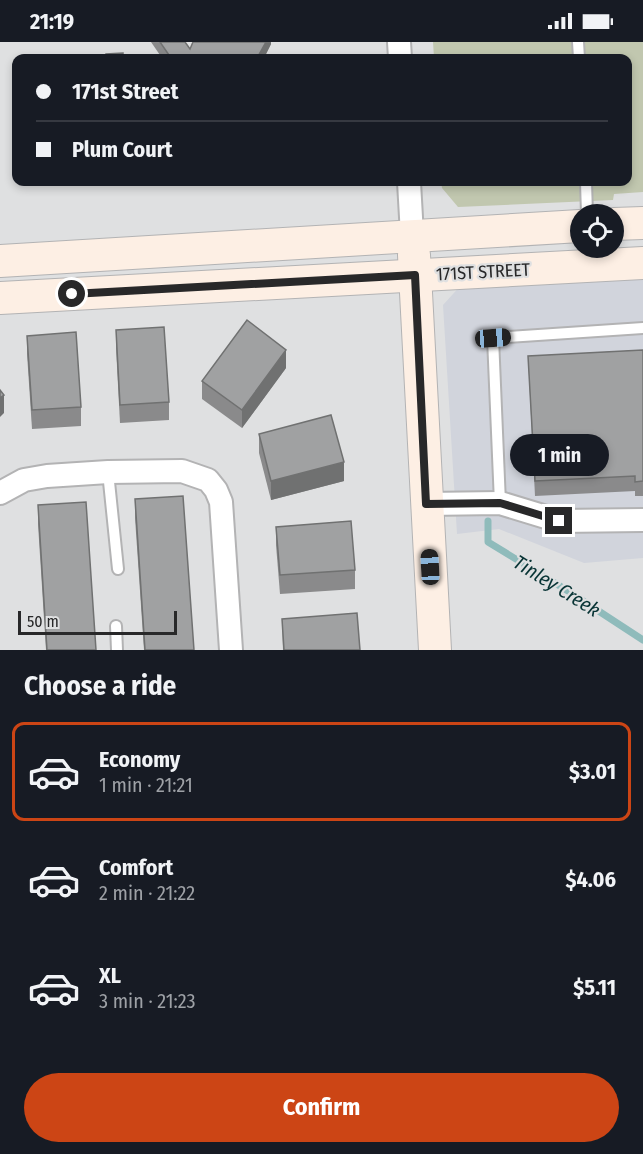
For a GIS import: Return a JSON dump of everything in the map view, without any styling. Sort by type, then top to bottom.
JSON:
[{"type":"street","points":[[409,186],[435,650]]},
{"type":"street","points":[[624,224],[643,223]]},
{"type":"street","points":[[0,261],[570,227]]},
{"type":"street","name":"171ST STREET","points":[[0,298],[643,263]]},
{"type":"street","points":[[0,493],[24,480],[105,472],[182,471],[208,480],[216,490],[222,511],[231,650]]},
{"type":"street","points":[[426,504],[500,503],[559,521],[643,520]]},
{"type":"lane","points":[[586,186],[587,204]]},
{"type":"lane","points":[[500,503],[493,338],[643,328]]},
{"type":"lane","points":[[105,472],[118,569]]},
{"type":"lane","points":[[116,626],[117,650]]},
{"type":"shaded area","points":[[643,271],[643,558],[584,563],[499,529],[457,534],[443,305],[463,283]]},
{"type":"green space","points":[[433,42],[643,42],[643,192],[614,194],[613,200],[458,207],[442,186],[632,186],[632,54],[434,54]]},
{"type":"building","points":[[160,42],[185,42],[190,49],[193,42],[266,42],[259,54],[168,54]]},
{"type":"building","points":[[247,320],[286,350],[242,410],[202,381]]},
{"type":"building","points":[[164,327],[169,402],[120,405],[116,330]]},
{"type":"building","points":[[76,332],[81,407],[32,410],[27,336]]},
{"type":"building","points":[[643,350],[643,481],[635,482],[635,476],[535,481],[528,356]]},
{"type":"building","points":[[331,415],[344,462],[271,481],[259,434]]},
{"type":"building","points":[[183,496],[194,650],[145,650],[135,499]]},
{"type":"building","points":[[86,502],[96,650],[47,650],[38,505]]},
{"type":"building","points":[[351,521],[355,570],[280,575],[276,527]]},
{"type":"building","points":[[357,613],[360,650],[284,650],[282,619]]},
{"type":"waterway","name":"Tinley Creek","points":[[488,521],[488,542],[643,640]]},
{"type":"route","points":[[72,294],[415,275],[426,504],[500,503],[559,521]]}]
